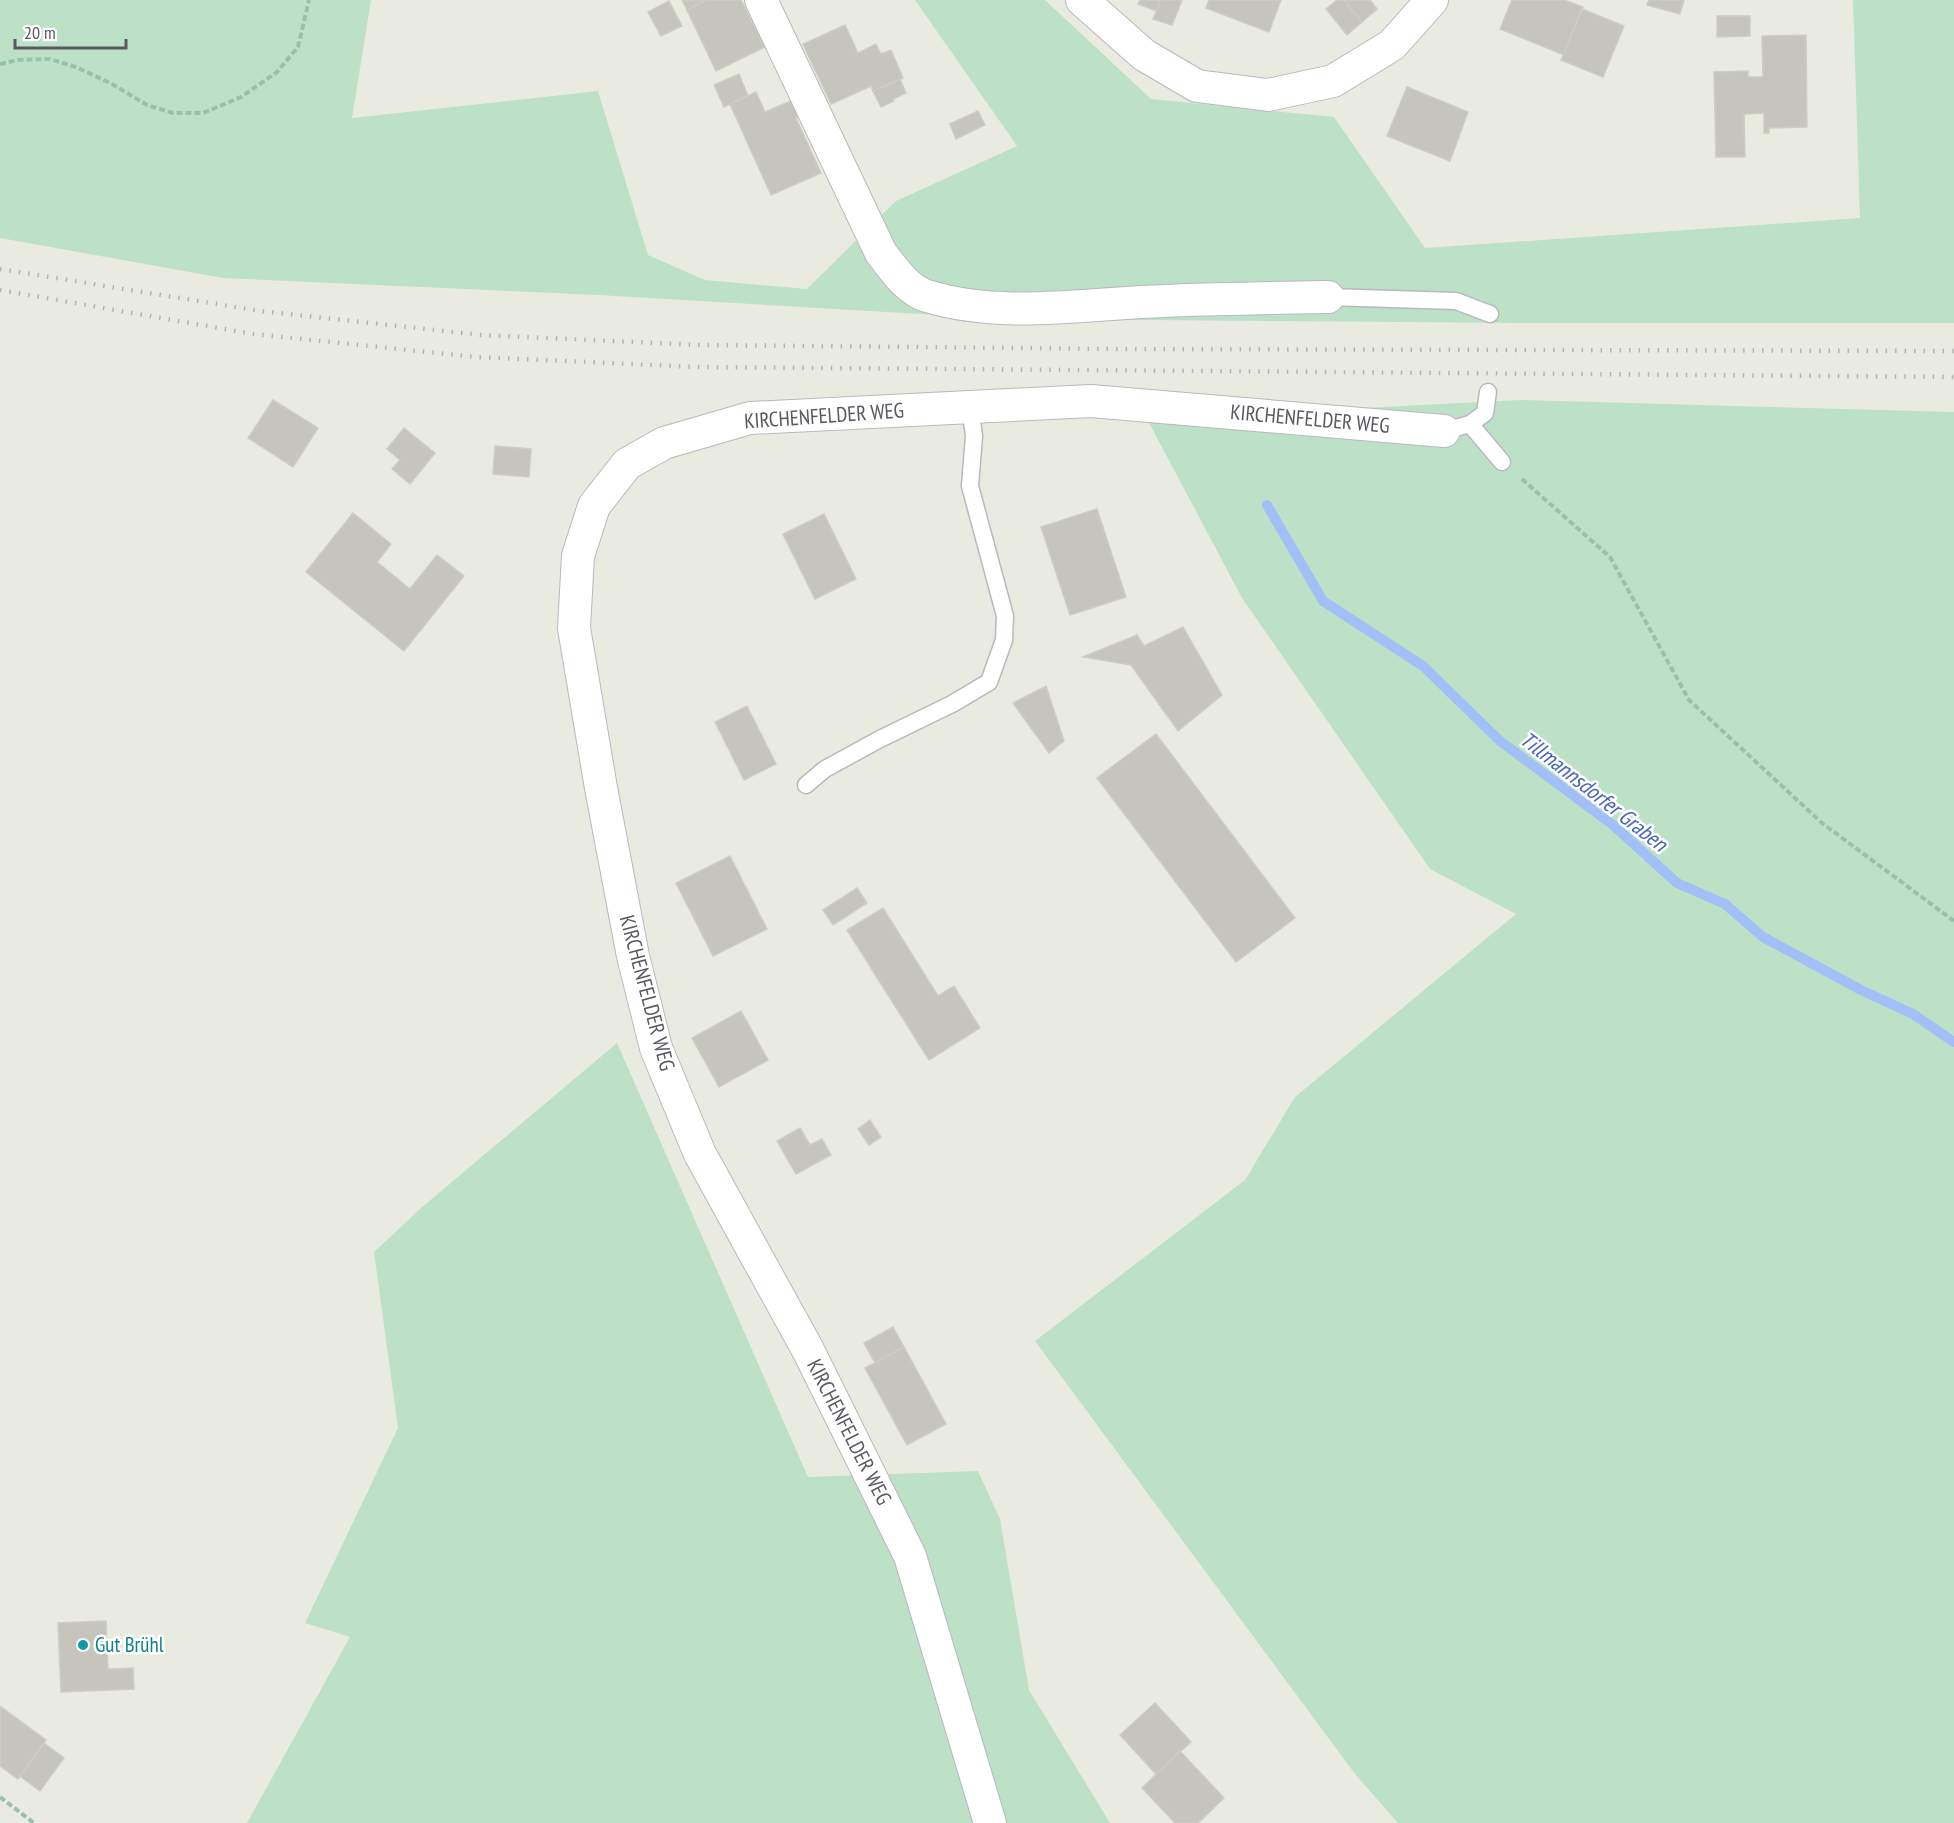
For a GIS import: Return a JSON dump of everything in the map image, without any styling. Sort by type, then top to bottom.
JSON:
[{"type":"street","points":[[761,0],[881,253],[902,279],[924,296],[975,306],[1030,308],[1183,287],[1328,297]]},
{"type":"street","points":[[1082,0],[1144,56],[1197,86],[1268,95],[1333,81],[1392,45],[1432,0]]},
{"type":"street","name":"KIRCHENFELDER WEG","points":[[990,1823],[910,1556],[808,1350],[700,1154],[656,1048],[633,956],[574,628],[578,556],[594,506],[627,464],[664,443],[750,418],[1091,401],[1457,427]]},
{"type":"lane","points":[[1328,297],[1456,301],[1490,314]]},
{"type":"lane","points":[[1488,392],[1485,413],[1457,427],[1502,462]]},
{"type":"lane","points":[[806,786],[825,769],[952,704],[989,682],[1004,640],[1005,616],[970,486],[974,436],[970,406]]},
{"type":"path","points":[[0,64],[18,60],[50,59],[76,67],[112,84],[147,105],[173,113],[203,113],[241,97],[277,72],[298,47],[309,0]]},
{"type":"path","points":[[1502,462],[1610,557],[1689,700],[1822,823],[1954,921]]},
{"type":"path","points":[[0,1797],[34,1823]]},
{"type":"green space","points":[[0,0],[371,0],[352,118],[598,91],[648,255],[705,280],[807,289],[896,201],[1017,146],[915,0],[1045,0],[1151,99],[1334,117],[1425,248],[1860,218],[1853,0],[1954,0],[1954,323],[1521,323],[1006,319],[598,295],[223,278],[0,238]]},
{"type":"green space","points":[[1520,400],[1954,412],[1954,1823],[1398,1823],[1355,1774],[1035,1341],[1245,1180],[1295,1097],[1516,914],[1430,869],[1242,598],[1147,419]]},
{"type":"green space","points":[[617,1043],[808,1477],[978,1471],[1000,1519],[1029,1690],[1110,1823],[247,1823],[350,1637],[305,1623],[398,1428],[374,1252],[421,1208]]},
{"type":"building","points":[[682,0],[707,0],[687,10]]},
{"type":"building","points":[[707,0],[741,0],[765,47],[716,71],[687,10]]},
{"type":"building","points":[[1140,0],[1161,0],[1157,11],[1138,4]]},
{"type":"building","points":[[1161,0],[1182,0],[1172,25],[1153,19]]},
{"type":"building","points":[[1209,0],[1281,0],[1269,32],[1206,8]]},
{"type":"building","points":[[1337,0],[1344,0],[1362,22],[1347,35],[1326,9]]},
{"type":"building","points":[[1344,0],[1370,0],[1377,9],[1362,22]]},
{"type":"building","points":[[1512,0],[1564,0],[1583,7],[1564,55],[1500,29]]},
{"type":"building","points":[[1649,0],[1684,0],[1680,14],[1647,5]]},
{"type":"building","points":[[669,1],[682,26],[661,36],[648,12]]},
{"type":"building","points":[[1582,9],[1624,26],[1603,77],[1561,60]]},
{"type":"building","points":[[1717,16],[1750,16],[1750,36],[1717,37]]},
{"type":"building","points":[[845,25],[858,53],[876,44],[881,54],[891,50],[903,78],[873,91],[871,86],[831,104],[803,44]]},
{"type":"building","points":[[1806,35],[1807,127],[1769,128],[1769,133],[1764,133],[1764,113],[1744,114],[1745,157],[1716,157],[1714,72],[1748,71],[1748,77],[1763,77],[1762,36]]},
{"type":"building","points":[[739,74],[748,96],[724,107],[714,85]]},
{"type":"building","points":[[900,79],[906,93],[881,107],[873,91]]},
{"type":"building","points":[[1407,87],[1468,112],[1450,161],[1387,136]]},
{"type":"building","points":[[756,92],[765,112],[793,100],[800,116],[796,118],[821,173],[771,195],[730,104]]},
{"type":"building","points":[[978,111],[985,125],[956,139],[950,124]]},
{"type":"building","points":[[273,400],[318,428],[293,467],[248,438]]},
{"type":"building","points":[[404,428],[435,453],[410,484],[392,469],[400,460],[387,449]]},
{"type":"building","points":[[495,446],[531,449],[529,477],[493,474]]},
{"type":"building","points":[[1097,509],[1126,597],[1070,615],[1041,527]]},
{"type":"building","points":[[353,513],[391,544],[377,562],[410,589],[437,555],[464,576],[404,651],[306,572]]},
{"type":"building","points":[[824,514],[856,579],[815,599],[783,534]]},
{"type":"building","points":[[1183,627],[1222,695],[1178,731],[1131,665],[1083,657],[1137,635],[1144,646]]},
{"type":"building","points":[[1046,686],[1064,741],[1049,753],[1013,703]]},
{"type":"building","points":[[747,706],[776,764],[744,780],[715,722]]},
{"type":"building","points":[[1156,734],[1295,918],[1236,962],[1097,778]]},
{"type":"building","points":[[730,856],[767,929],[713,956],[676,883]]},
{"type":"building","points":[[857,888],[867,903],[833,925],[823,910]]},
{"type":"building","points":[[883,908],[938,996],[954,986],[980,1028],[929,1060],[847,930]]},
{"type":"building","points":[[741,1011],[768,1060],[719,1087],[692,1038]]},
{"type":"building","points":[[870,1120],[881,1137],[869,1145],[858,1129]]},
{"type":"building","points":[[800,1128],[810,1145],[822,1139],[831,1155],[796,1174],[777,1141]]},
{"type":"building","points":[[893,1327],[904,1347],[875,1363],[864,1343]]},
{"type":"building","points":[[904,1347],[946,1424],[907,1445],[865,1368]]},
{"type":"building","name":"Gut Brühl","points":[[106,1621],[108,1669],[133,1668],[134,1689],[61,1692],[58,1623]]},
{"type":"building","points":[[1155,1703],[1191,1742],[1156,1774],[1120,1735]]},
{"type":"building","points":[[0,1706],[46,1740],[18,1779],[0,1766]]},
{"type":"building","points":[[44,1743],[64,1758],[40,1791],[20,1776]]},
{"type":"building","points":[[1180,1751],[1224,1798],[1198,1823],[1175,1823],[1142,1788]]},
{"type":"waterway","name":"Tillmannsdorfer Graben","points":[[1267,505],[1323,601],[1423,666],[1500,741],[1613,825],[1677,883],[1725,904],[1763,937],[1861,990],[1913,1014],[1954,1042]]},
{"type":"railway","points":[[0,269],[260,311],[481,335],[701,345],[1124,349],[1954,351]]},
{"type":"railway","points":[[0,290],[253,334],[476,357],[698,367],[1954,377]]},
{"type":"place","name":"Gut Brühl","points":[[83,1645]]}]
